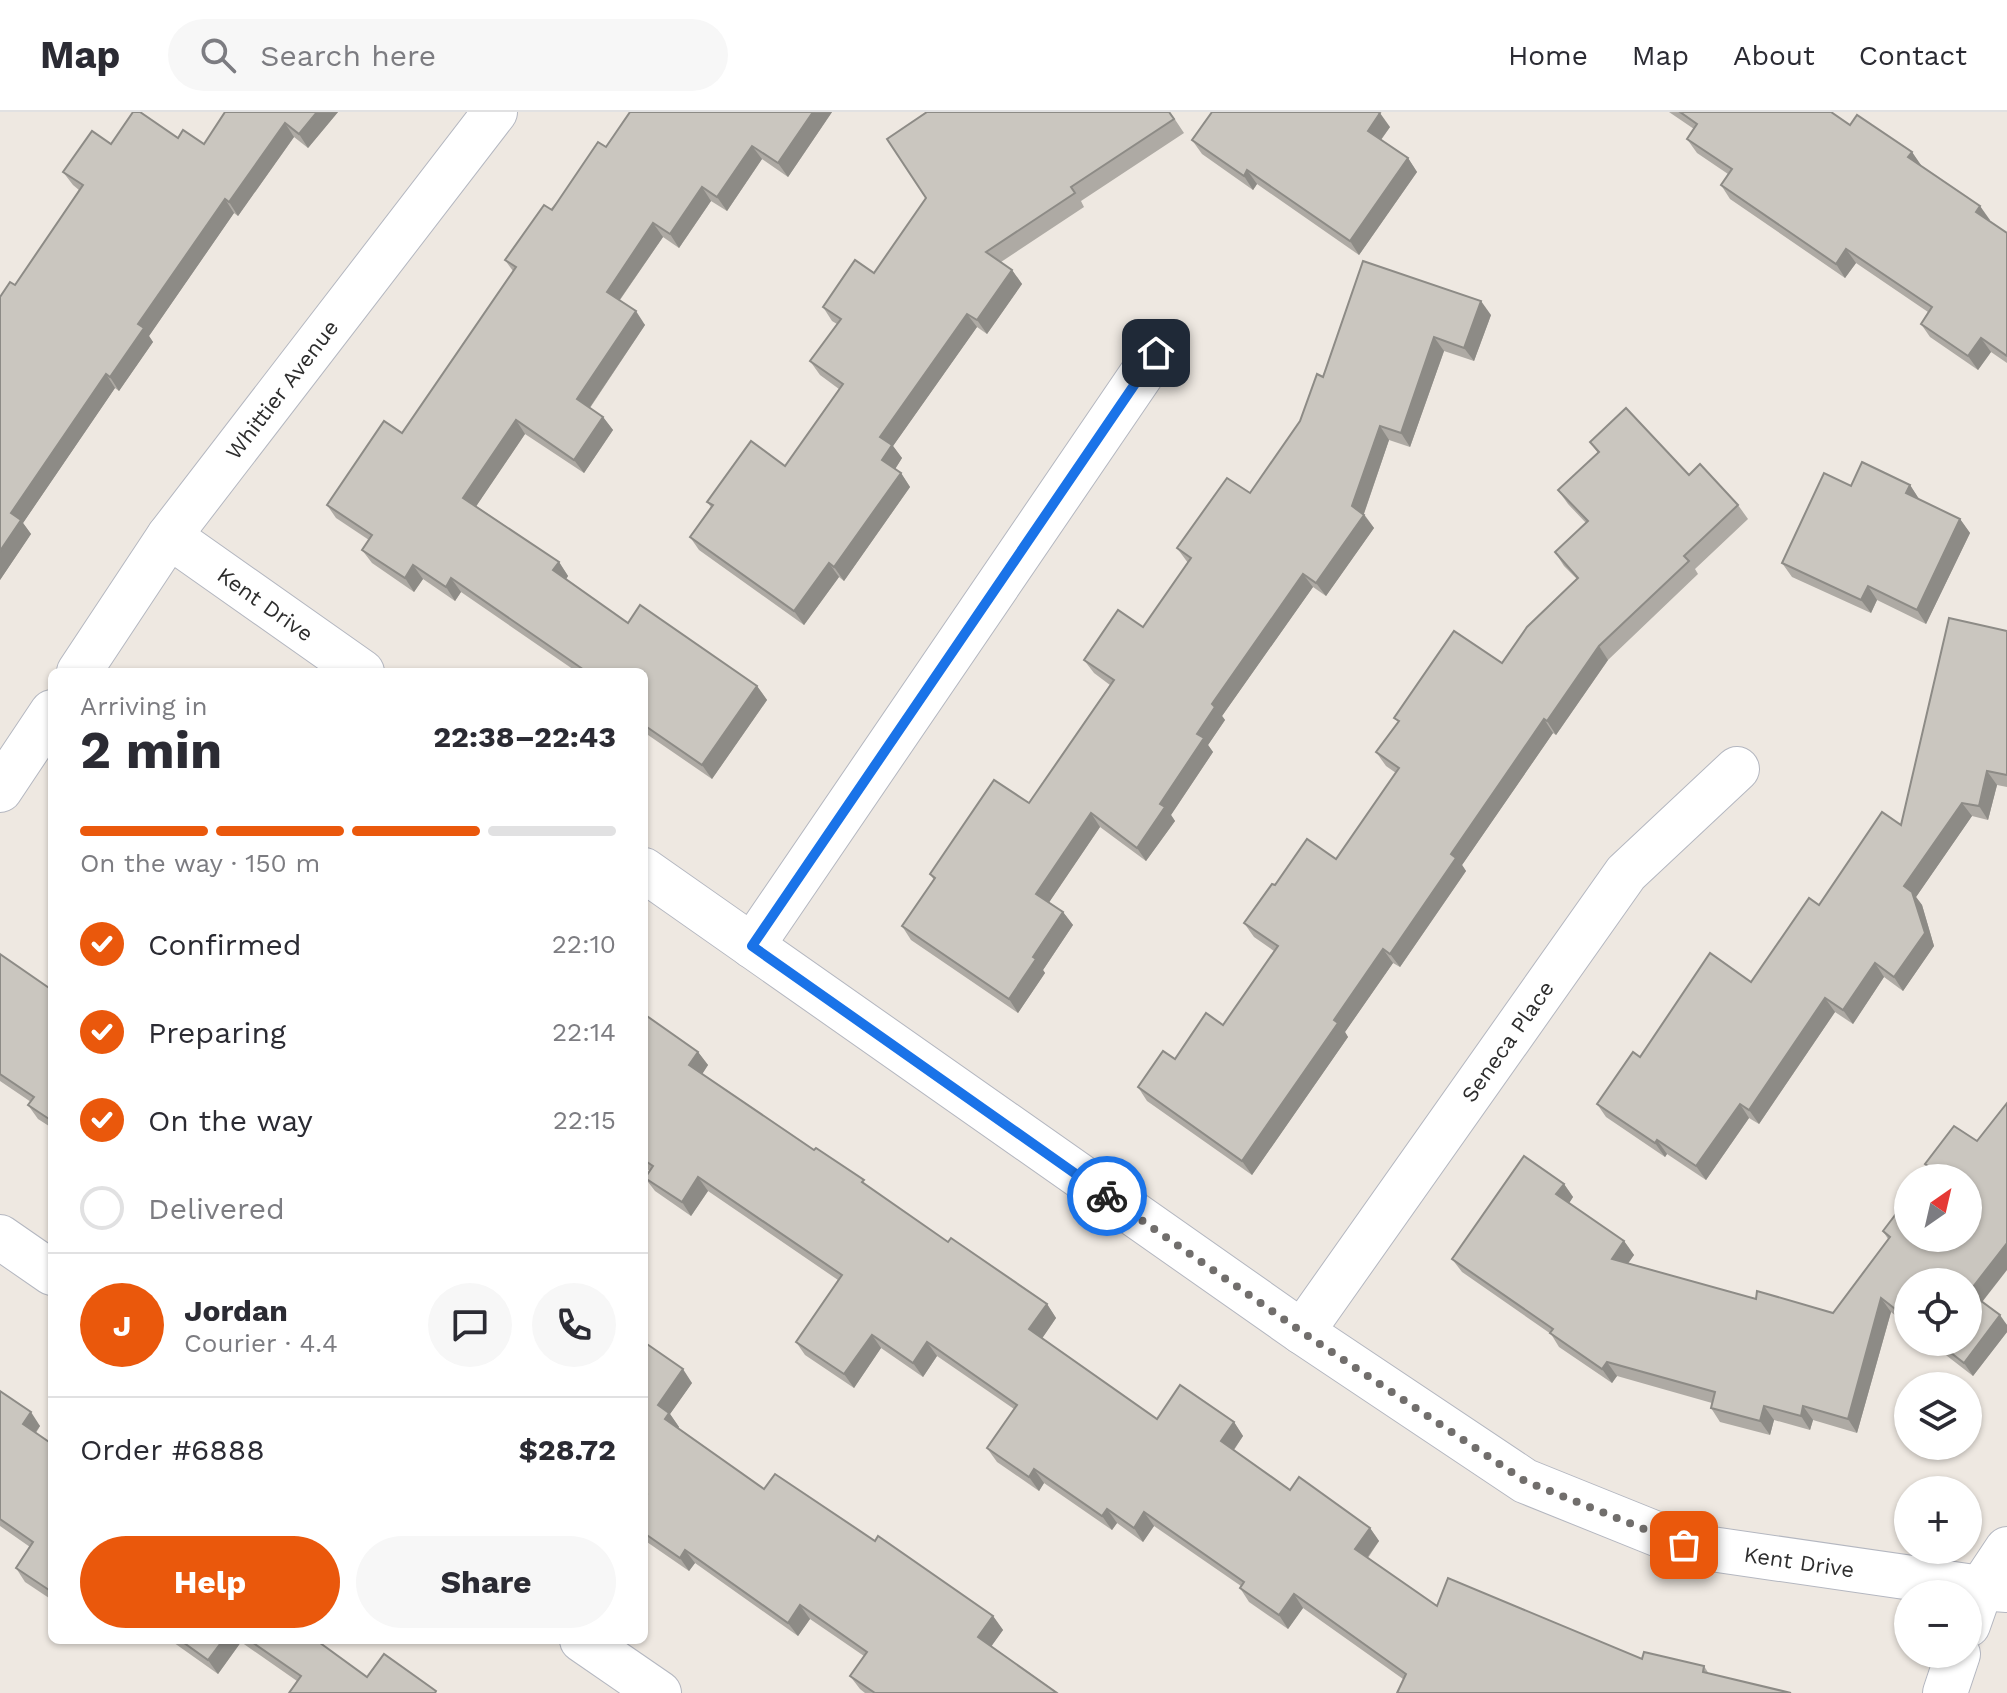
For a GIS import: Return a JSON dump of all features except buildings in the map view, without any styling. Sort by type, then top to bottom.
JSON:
[{"type":"street","name":"Whittier Avenue","points":[[82,668],[169,536],[495,112]]},
{"type":"street","points":[[752,946],[1156,353]]},
{"type":"street","name":"Kent Drive","points":[[169,536],[356,668]]},
{"type":"street","points":[[0,790],[48,718]]},
{"type":"street","name":"Seneca Place","points":[[1302,1332],[1626,873],[1737,769]]},
{"type":"street","name":"Kent Drive","points":[[648,873],[1302,1332],[1525,1481],[1684,1545],[1985,1601]]},
{"type":"street","points":[[0,1237],[48,1270]]},
{"type":"street","points":[[1985,1601],[2007,1549]]},
{"type":"street","points":[[588,1644],[659,1693]]},
{"type":"street","points":[[1945,1693],[1953,1668]]},
{"type":"way so far","points":[[1107,1196],[1302,1332],[1525,1481],[1684,1545]]},
{"type":"route","points":[[1107,1196],[752,946],[1156,353]]}]
